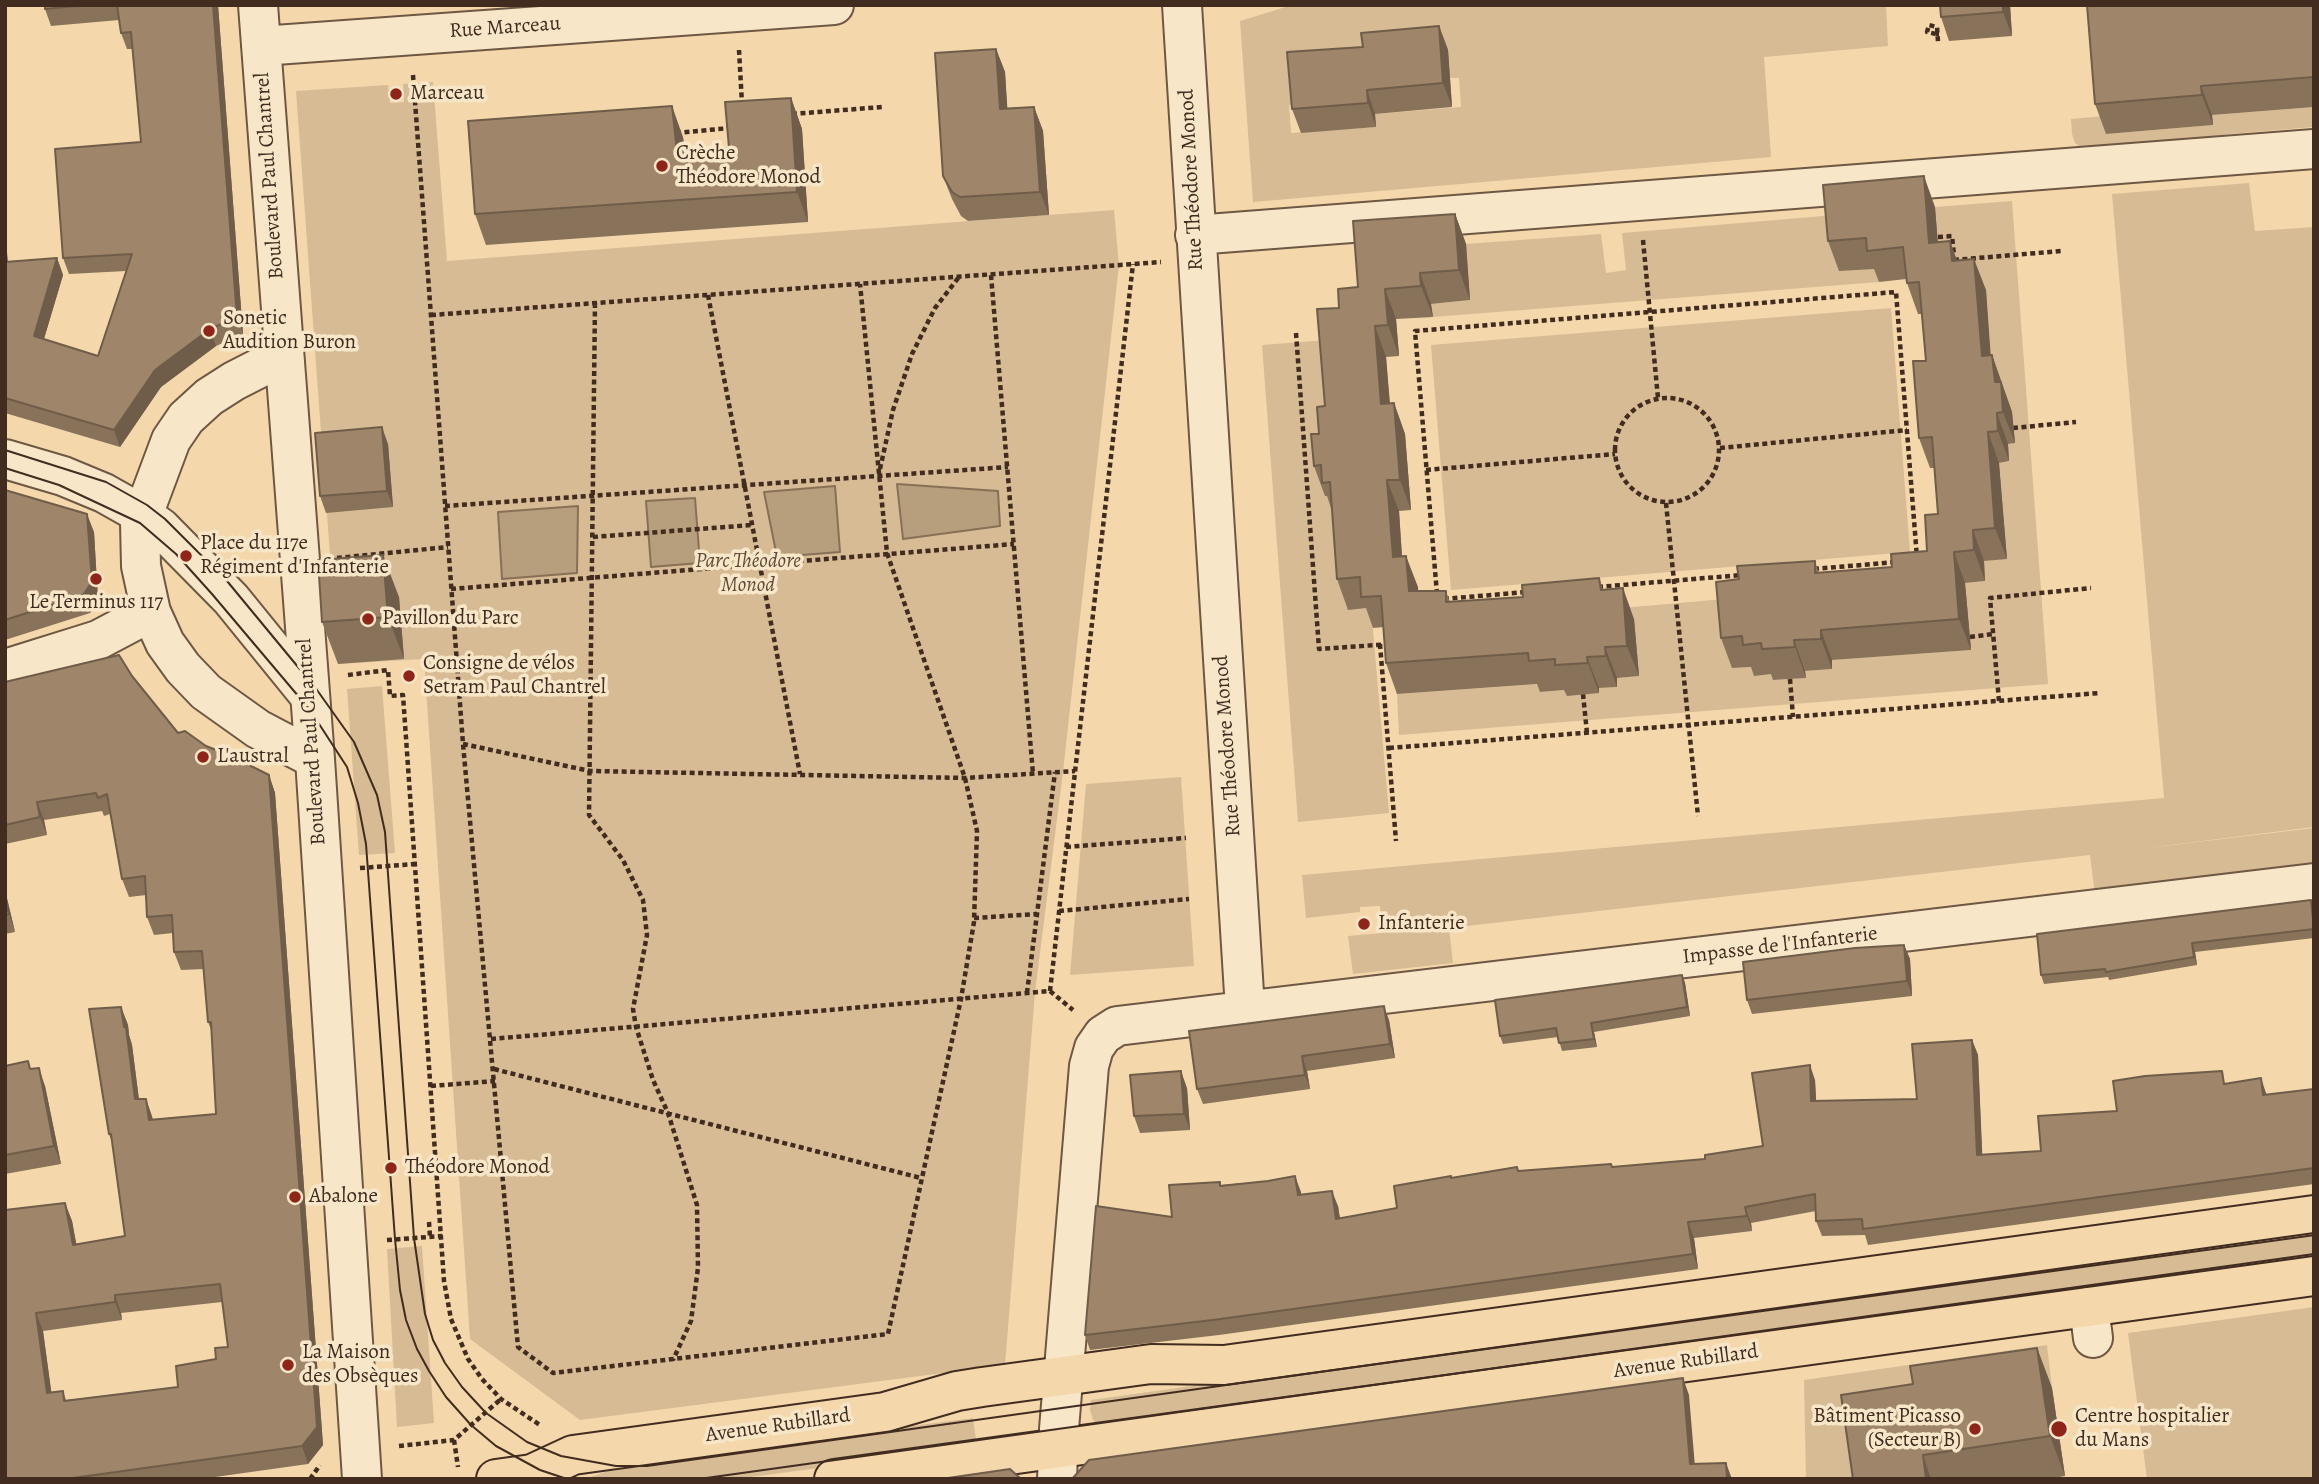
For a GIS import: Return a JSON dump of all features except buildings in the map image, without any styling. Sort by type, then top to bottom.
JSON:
[{"type":"main road","name":"Avenue Rubillard","points":[[496,1479],[532,1474],[573,1455],[885,1412],[957,1391],[1063,1370],[1151,1364],[1224,1365],[2314,1215]]},
{"type":"main road","name":"Avenue Rubillard","points":[[834,1479],[1057,1464],[2091,1323],[2314,1276]]},
{"type":"street","name":"Boulevard Paul Chantrel","points":[[258,5],[322,871],[362,1479]]},
{"type":"street","name":"Rue Marceau","points":[[261,46],[834,5]]},
{"type":"street","name":"Rue Théodore Monod","points":[[1182,5],[1245,1009]]},
{"type":"street","points":[[1196,247],[1639,201],[2314,149]]},
{"type":"street","points":[[283,356],[217,392],[186,418],[171,440],[140,523],[141,566],[151,612],[165,643],[183,668],[206,692],[258,729],[314,759]]},
{"type":"street","points":[[5,459],[63,476],[104,493],[143,515],[184,549],[308,686]]},
{"type":"street","points":[[5,669],[98,640],[151,612]]},
{"type":"street","name":"Impasse de l'Infanterie","points":[[1245,1009],[2314,883]]},
{"type":"street","points":[[1057,1464],[1089,1066],[1094,1048],[1103,1035],[1125,1023],[1245,1009]]},
{"type":"path","points":[[736,12],[743,114]]},
{"type":"path","points":[[1938,42],[1937,27],[1929,24],[1927,32],[1930,35],[1938,34],[1949,33]]},
{"type":"path","points":[[410,35],[463,744],[518,1348],[553,1373],[888,1334],[961,999],[974,918],[977,831],[965,778],[887,554],[860,285]]},
{"type":"path","points":[[779,115],[882,107]]},
{"type":"path","points":[[665,134],[730,128]]},
{"type":"path","points":[[1639,201],[1658,399]]},
{"type":"path","points":[[1938,237],[1952,236],[1955,260]]},
{"type":"path","points":[[431,315],[1133,264],[1196,247]]},
{"type":"path","points":[[1947,260],[2062,251]]},
{"type":"path","points":[[1049,991],[1133,264]]},
{"type":"path","points":[[991,275],[1032,774]]},
{"type":"path","points":[[879,476],[893,410],[912,354],[935,308],[959,277]]},
{"type":"path","points":[[1535,592],[1437,600],[1415,331],[1896,292],[1918,561],[1809,569]]},
{"type":"path","points":[[708,295],[800,774]]},
{"type":"path","points":[[595,303],[589,814],[623,860],[643,900],[647,935],[634,1009],[636,1027],[653,1080],[668,1113],[697,1205],[698,1268],[691,1321],[672,1361]]},
{"type":"path","points":[[1296,333],[1319,649],[1394,643]]},
{"type":"path","points":[[1658,399],[1679,399],[1695,405],[1709,416],[1717,431],[1720,448],[1718,465],[1711,481],[1699,493],[1683,501],[1666,503],[1637,494],[1626,483],[1618,469],[1615,454],[1616,438],[1622,423],[1633,410],[1658,399]]},
{"type":"path","points":[[2013,428],[2076,422]]},
{"type":"path","points":[[1720,448],[1907,430]]},
{"type":"path","points":[[1426,470],[1615,454]]},
{"type":"path","points":[[445,506],[1008,467]]},
{"type":"path","points":[[1307,482],[1315,481]]},
{"type":"path","points":[[1666,503],[1698,816]]},
{"type":"path","points":[[593,537],[752,525]]},
{"type":"path","points":[[451,589],[1014,544]]},
{"type":"path","points":[[330,559],[448,547]]},
{"type":"path","points":[[1590,587],[1755,574]]},
{"type":"path","points":[[1999,701],[1990,598],[2091,588]]},
{"type":"path","points":[[1970,637],[1993,634]]},
{"type":"path","points":[[1380,644],[1396,841]]},
{"type":"path","points":[[308,686],[388,670],[390,696],[403,695],[444,1281],[451,1319],[468,1359],[500,1399],[546,1428]]},
{"type":"path","points":[[1790,679],[1793,717]]},
{"type":"path","points":[[1583,694],[1587,733]]},
{"type":"path","points":[[1389,748],[2100,694]]},
{"type":"path","points":[[463,744],[590,771],[965,778],[1075,771]]},
{"type":"path","points":[[1027,992],[1055,772]]},
{"type":"path","points":[[1066,847],[1186,838]]},
{"type":"path","points":[[322,871],[404,868],[415,864]]},
{"type":"path","points":[[1059,911],[1189,898]]},
{"type":"path","points":[[974,918],[1037,914]]},
{"type":"path","points":[[491,1040],[1035,992]]},
{"type":"path","points":[[494,1069],[921,1178]]},
{"type":"path","points":[[431,1086],[495,1081]]},
{"type":"path","points":[[429,1222],[430,1237]]},
{"type":"path","points":[[386,1240],[442,1236]]},
{"type":"path","points":[[390,1447],[454,1440],[500,1399]]},
{"type":"path","points":[[454,1440],[458,1469]]},
{"type":"green space","points":[[1292,5],[1886,5],[1888,46],[1764,57],[1771,157],[1253,202],[1240,21]],"holes":[[[1447,50],[1450,78],[1459,78],[1461,107],[1375,114],[1376,127],[1291,133],[1289,105]]]},
{"type":"green space","name":"Parc Théodore Monod","points":[[433,82],[447,261],[1114,210],[1119,265],[1063,772],[1035,992],[1005,1365],[580,1420],[470,1339],[424,659],[338,664],[296,91],[388,85],[390,103],[404,102],[403,84]]},
{"type":"green space","points":[[2314,107],[2314,127],[2229,134],[2105,154],[2083,149],[2075,143],[2072,134],[2071,119],[2104,116],[2106,134],[2212,125],[2212,115]]},
{"type":"green space","points":[[2249,183],[2255,231],[2314,227],[2314,827],[2139,849],[2314,828],[2314,868],[2095,895],[2090,855],[1449,928],[1453,963],[1353,974],[1348,936],[1382,933],[1380,906],[1360,907],[1360,912],[1306,918],[1302,875],[2164,798],[2112,194]]},
{"type":"green space","points":[[2012,201],[2048,684],[1399,735],[1397,694],[1539,684],[1540,692],[1566,690],[1599,693],[1599,688],[1617,687],[1617,678],[1638,676],[1610,609],[1748,597],[1733,668],[1754,667],[1772,674],[1773,680],[1806,678],[1805,671],[1832,669],[1832,660],[1970,650],[1965,583],[1985,581],[1984,561],[2007,558],[1999,463],[2009,461],[2008,444],[2014,443],[2012,413],[1993,386],[1986,291],[1941,273],[1935,207]]},
{"type":"green space","points":[[1835,215],[1878,269],[1879,282],[1433,317],[1431,304],[1470,300],[1466,244],[1601,234],[1606,273],[1626,270],[1622,233]]},
{"type":"green space","points":[[1891,308],[1910,552],[1451,590],[1431,345]]},
{"type":"green space","points":[[1328,340],[1332,496],[1371,608],[1389,813],[1298,822],[1262,345]]},
{"type":"green space","points":[[382,686],[395,853],[359,855],[347,689]]},
{"type":"green space","points":[[1181,777],[1194,966],[1070,975],[1086,784]]},
{"type":"green space","points":[[2314,1230],[2314,1259],[1101,1428],[1093,1420],[1090,1410],[1091,1400]]},
{"type":"green space","points":[[422,1246],[434,1423],[397,1427],[387,1249]]},
{"type":"green space","points":[[2314,1307],[2314,1479],[2147,1479],[2128,1333]]},
{"type":"green space","points":[[2047,1345],[2052,1388],[1925,1406],[1862,1479],[1806,1479],[1804,1380]]},
{"type":"green space","points":[[973,1418],[977,1447],[736,1479],[585,1479],[630,1463]]},
{"type":"shaded area","points":[[897,484],[998,491],[1000,526],[903,539]]},
{"type":"shaded area","points":[[835,486],[840,552],[777,557],[764,492]]},
{"type":"shaded area","points":[[695,498],[700,563],[651,567],[646,501]]},
{"type":"shaded area","points":[[578,506],[577,573],[502,579],[498,512]]},
{"type":"tram line","points":[[5,450],[106,482],[147,505],[165,519],[227,581],[317,690],[354,742],[377,795],[385,832],[414,1238],[425,1314],[433,1340],[445,1363],[486,1413],[527,1442],[561,1456],[616,1466],[647,1466],[2314,1233]]},
{"type":"tram line","points":[[5,468],[59,485],[140,523],[176,554],[310,710],[347,767],[366,844],[395,1239],[406,1320],[429,1371],[446,1397],[471,1425],[496,1446],[540,1470],[567,1479]]},
{"type":"tram line","points":[[699,1479],[2314,1254]]},
{"type":"place","name":"Marceau","points":[[396,94]]},
{"type":"place","name":"Crèche Théodore Monod","points":[[662,166]]},
{"type":"place","name":"Sonetic Audition Buron","points":[[209,331]]},
{"type":"place","name":"Place du 117e Régiment d'Infanterie","points":[[186,556]]},
{"type":"place","name":"Le Terminus 117","points":[[96,579]]},
{"type":"place","name":"Pavillon du Parc","points":[[368,619]]},
{"type":"place","name":"Consigne de vélos Setram Paul Chantrel","points":[[409,676]]},
{"type":"place","name":"L'austral","points":[[203,757]]},
{"type":"place","name":"Infanterie","points":[[1364,924]]},
{"type":"place","name":"Théodore Monod","points":[[391,1168]]},
{"type":"place","name":"Abalone","points":[[295,1197]]},
{"type":"place","name":"La Maison des Obsèques","points":[[288,1365]]},
{"type":"place","name":"Bâtiment Picasso (Secteur B)","points":[[1975,1429]]},
{"type":"place","name":"Centre hospitalier du Mans","points":[[2059,1429]]}]
